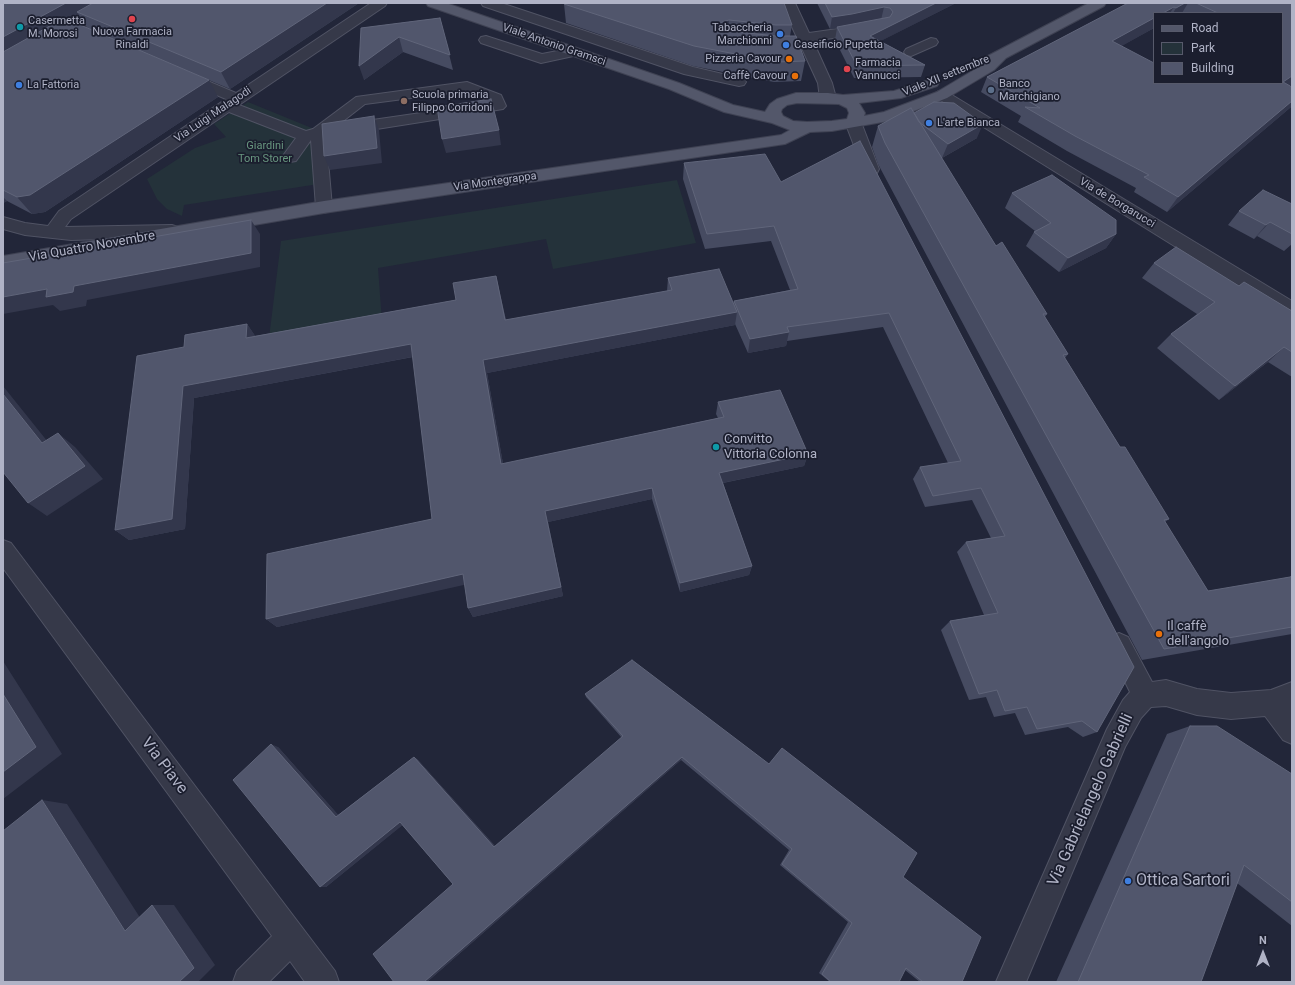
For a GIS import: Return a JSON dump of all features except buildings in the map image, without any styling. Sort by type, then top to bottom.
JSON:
[{"type":"main road","name":"Viale Antonio Gramsci","points":[[434,3],[674,86],[729,109],[777,119],[790,125],[807,127]]},
{"type":"main road","name":"Viale XII settembre","points":[[782,102],[796,98],[828,98],[843,100],[896,95],[916,90],[981,60],[1001,55],[1099,3]]},
{"type":"main road","name":"Viale XII settembre","points":[[807,127],[832,126],[888,116],[948,96],[989,67],[1001,55]]},
{"type":"main road","name":"Viale Antonio Gramsci","points":[[674,86],[743,97]]},
{"type":"main road","points":[[762,100],[782,102]]},
{"type":"main road","points":[[843,100],[853,105],[857,113],[853,122]]},
{"type":"main road","points":[[777,119],[774,112],[775,107],[782,102]]},
{"type":"main road","name":"Via Montegrappa","points":[[181,231],[324,207],[785,139],[807,127]]},
{"type":"main road","name":"Via Quattro Novembre","points":[[3,262],[181,231]]},
{"type":"street","points":[[3,69],[121,3]]},
{"type":"street","name":"Via Luigi Malagodi","points":[[52,233],[65,216],[380,3]]},
{"type":"street","points":[[488,3],[689,71],[739,82]]},
{"type":"street","points":[[788,3],[805,46],[825,83],[828,98]]},
{"type":"street","points":[[520,14],[486,40],[541,59],[573,52]]},
{"type":"street","points":[[805,46],[850,32],[881,25]]},
{"type":"street","points":[[74,30],[88,36]]},
{"type":"street","points":[[911,52],[931,42]]},
{"type":"street","points":[[595,59],[612,45]]},
{"type":"street","points":[[174,72],[233,102],[312,135],[498,106],[496,98],[467,86],[361,100],[312,135],[290,157]]},
{"type":"street","name":"Via de Borgarucci","points":[[948,96],[1292,310]]},
{"type":"street","points":[[853,122],[869,165],[880,186]]},
{"type":"street","points":[[312,135],[324,207]]},
{"type":"street","points":[[3,223],[25,229],[52,233],[92,234],[181,231]]},
{"type":"street","name":"Via Piave","points":[[3,550],[324,982]]},
{"type":"street","points":[[1111,630],[1145,695],[1166,694],[1197,702],[1231,706],[1282,699],[1292,731]]},
{"type":"street","name":"Via Gabrielangelo Gabrielli","points":[[1011,982],[1116,738],[1132,709],[1145,695]]},
{"type":"street","points":[[248,982],[291,938]]},
{"type":"green space","name":"Giardini Tom Storer","points":[[248,102],[324,133],[325,183],[184,205],[182,216],[167,209],[157,199],[147,179],[195,148],[226,137],[214,124]]},
{"type":"green space","points":[[677,180],[696,243],[553,269],[546,239],[378,268],[382,321],[269,338],[281,241]]},
{"type":"place","name":"Nuova Farmacia Rinaldi","points":[[132,19]]},
{"type":"place","name":"Casermetta M. Morosi","points":[[20,27]]},
{"type":"place","name":"Tabaccheria Marchionni","points":[[780,34]]},
{"type":"place","name":"Caseificio Pupetta","points":[[786,45]]},
{"type":"place","name":"Pizzeria Cavour","points":[[789,59]]},
{"type":"place","name":"Farmacia Vannucci","points":[[847,69]]},
{"type":"place","name":"Caffè Cavour","points":[[795,76]]},
{"type":"place","name":"La Fattoria","points":[[19,85]]},
{"type":"place","name":"Banco Marchigiano","points":[[991,90]]},
{"type":"place","name":"Scuola primaria Filippo Corridoni","points":[[404,101]]},
{"type":"place","name":"L'arte Bianca","points":[[929,123]]},
{"type":"place","name":"Convitto Vittoria Colonna","points":[[716,447]]},
{"type":"place","name":"Il caffè dell'angolo","points":[[1159,634]]},
{"type":"place","name":"Ottica Sartori","points":[[1128,881]]}]
